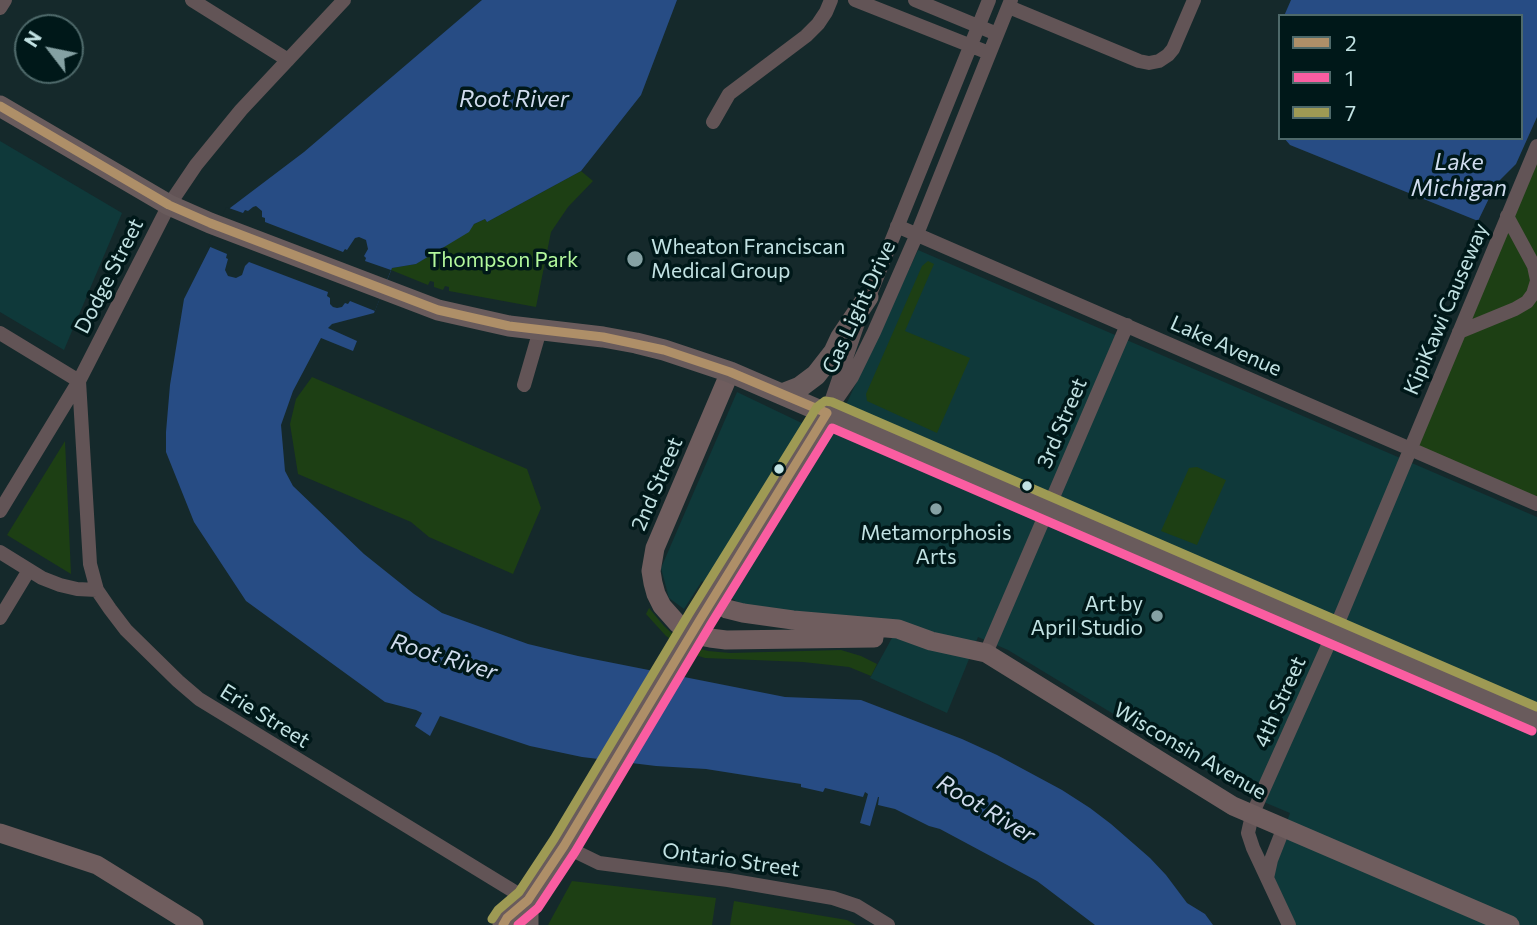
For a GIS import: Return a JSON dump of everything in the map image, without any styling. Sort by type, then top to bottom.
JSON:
[{"type":"main road","points":[[0,106],[169,205],[210,223],[438,310],[509,326],[636,343],[730,372],[1537,720]]},
{"type":"main road","points":[[782,394],[800,387],[817,375],[830,359],[841,337],[868,297]]},
{"type":"main road","points":[[503,925],[507,918],[528,900],[564,846],[827,413]]},
{"type":"main road","points":[[528,900],[528,925]]},
{"type":"street","points":[[0,8],[5,0]]},
{"type":"street","points":[[192,0],[288,60]]},
{"type":"street","name":"Dodge Street","points":[[0,511],[79,381],[169,205],[196,164],[218,135],[344,0]]},
{"type":"street","points":[[713,122],[729,94],[806,36],[822,18],[831,0]]},
{"type":"street","points":[[855,0],[989,53]]},
{"type":"street","points":[[915,0],[997,34]]},
{"type":"street","name":"Gas Light Drive","points":[[827,413],[868,297],[989,0]]},
{"type":"street","points":[[1010,3],[1139,61],[1149,63],[1159,61],[1173,49],[1195,0]]},
{"type":"street","name":"Gas Light Drive","points":[[827,413],[860,362],[916,234],[1010,3]]},
{"type":"street","name":"KipiKawi Causeway","points":[[1409,450],[1537,145]]},
{"type":"street","points":[[1459,332],[1515,309],[1527,302],[1533,294],[1537,280],[1534,266],[1507,216]]},
{"type":"street","name":"Lake Avenue","points":[[897,226],[1537,504]]},
{"type":"street","name":"3rd Street","points":[[986,653],[1127,325]]},
{"type":"street","points":[[524,385],[540,330]]},
{"type":"street","points":[[0,333],[79,381],[90,564],[97,590],[60,585],[0,552]]},
{"type":"street","name":"2nd Street","points":[[669,615],[656,594],[653,583],[651,571],[655,548],[730,372]]},
{"type":"street","name":"4th Street","points":[[1252,816],[1334,632],[1409,450]]},
{"type":"street","points":[[0,618],[29,570]]},
{"type":"street","name":"Erie Street","points":[[97,590],[126,630],[199,699],[528,900]]},
{"type":"street","name":"Wisconsin Avenue","points":[[706,609],[793,620],[898,628],[931,640],[986,653],[1252,816],[1284,827],[1510,925]]},
{"type":"street","name":"Wisconsin Avenue","points":[[669,615],[678,624],[699,636],[726,640],[931,640]]},
{"type":"street","points":[[1252,816],[1248,833],[1289,925]]},
{"type":"street","points":[[1267,878],[1284,827]]},
{"type":"street","points":[[0,834],[97,865],[194,925]]},
{"type":"street","name":"Ontario Street","points":[[564,846],[599,863],[790,889],[833,898],[857,906],[888,925]]},
{"type":"shaded area","points":[[0,141],[122,213],[64,350],[0,312]]},
{"type":"shaded area","points":[[918,250],[1537,517],[1537,925],[1296,925],[1272,873],[1272,864],[1290,813],[1247,795],[1008,650],[978,637],[947,713],[870,678],[898,627],[746,607],[702,581],[684,609],[669,598],[661,568],[737,392],[831,437]]},
{"type":"green space","points":[[1537,147],[1537,504],[1409,450]]},
{"type":"green space","name":"Thompson Park","points":[[581,171],[593,181],[568,207],[551,232],[536,307],[449,291],[449,287],[445,286],[443,290],[434,287],[434,282],[430,281],[428,285],[391,270],[416,264],[474,224],[485,219],[487,222]]},
{"type":"green space","points":[[928,261],[934,264],[905,331],[970,358],[937,433],[867,401],[866,394],[922,266]]},
{"type":"green space","points":[[312,377],[527,469],[541,508],[513,574],[429,537],[411,522],[298,474],[290,424],[296,399]]},
{"type":"green space","points":[[65,441],[71,574],[7,535]]},
{"type":"green space","points":[[1197,467],[1226,480],[1197,545],[1161,531],[1189,468]]},
{"type":"green space","points":[[649,608],[678,639],[708,651],[730,653],[841,650],[877,664],[871,676],[849,667],[803,662],[705,658],[692,654],[666,636],[646,614]]},
{"type":"green space","points":[[572,881],[716,898],[712,925],[548,925]]},
{"type":"green space","points":[[734,901],[847,920],[856,925],[730,925]]},
{"type":"water","name":"Root River","points":[[482,0],[677,0],[641,95],[581,171],[487,222],[485,219],[474,224],[469,232],[416,264],[392,268],[374,313],[332,324],[328,328],[357,341],[353,351],[321,338],[293,391],[281,425],[285,471],[293,486],[364,554],[442,613],[528,644],[578,656],[785,697],[861,700],[997,755],[1062,790],[1111,824],[1150,858],[1187,903],[1205,914],[1213,925],[1095,925],[1037,881],[940,829],[895,809],[878,805],[879,797],[870,826],[860,823],[868,794],[865,792],[863,797],[825,788],[823,792],[801,787],[801,784],[706,769],[582,757],[530,746],[440,716],[430,736],[415,726],[422,713],[385,702],[246,601],[194,522],[166,452],[170,385],[184,299],[230,208],[304,152]]},
{"type":"water","name":"Lake Michigan","points":[[1291,0],[1537,0],[1537,117],[1516,164],[1496,184],[1478,221],[1290,145],[1286,140],[1523,140],[1523,14],[1285,14]]},
{"type":"pier","points":[[256,206],[262,211],[265,222],[343,252],[355,238],[366,240],[368,249],[364,256],[365,261],[391,270],[375,311],[350,301],[342,307],[333,307],[327,296],[328,292],[249,262],[242,275],[236,278],[228,276],[225,270],[227,254],[208,246],[226,207],[243,213]]},
{"type":"transit line","name":"2","points":[[0,106],[169,205],[438,310],[509,326],[603,337],[664,350],[730,372],[827,413],[564,846],[528,900],[507,918],[503,925]]},
{"type":"transit line","name":"7","points":[[492,919],[498,910],[519,892],[554,839],[690,612],[817,407],[825,401],[1537,707]]},
{"type":"transit line","name":"1","points":[[518,925],[538,908],[575,852],[832,428],[1532,731]]},
{"type":"place","name":"Wheaton Franciscan Medical Group","points":[[635,259]]},
{"type":"place","name":"Metamorphosis Arts","points":[[936,509]]},
{"type":"place","name":"Art by April Studio","points":[[1157,616]]}]
